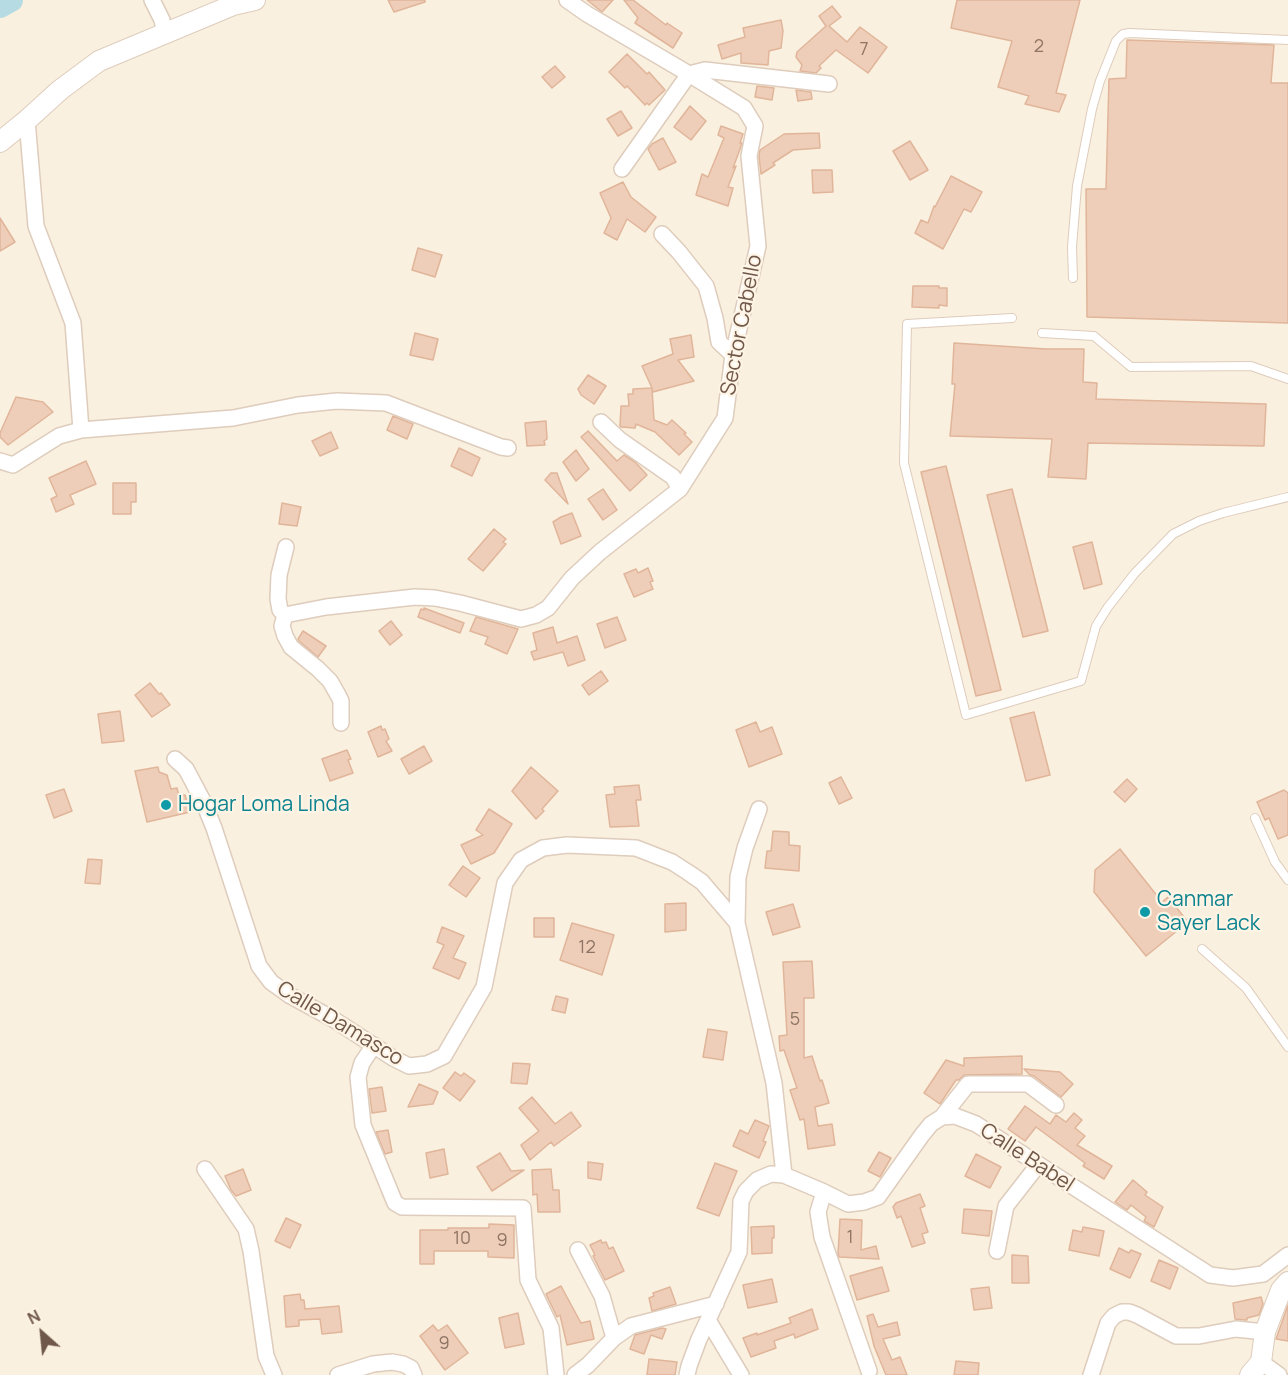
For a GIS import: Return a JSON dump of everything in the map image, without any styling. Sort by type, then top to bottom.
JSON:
[{"type":"street","points":[[0,142],[60,90],[99,61],[233,5],[255,0]]},
{"type":"street","name":"Sector Cabello","points":[[285,615],[326,607],[415,597],[460,603],[521,619],[536,615],[548,608],[572,579],[600,552],[680,489],[725,418],[733,355],[758,246],[749,156],[755,126],[744,108],[567,0]]},
{"type":"street","points":[[154,2],[165,34]]},
{"type":"street","points":[[622,169],[689,74],[705,70],[829,84]]},
{"type":"street","points":[[27,120],[36,226],[73,322],[81,430]]},
{"type":"street","points":[[662,234],[706,286],[719,342],[733,355]]},
{"type":"street","points":[[0,461],[13,465],[59,436],[81,430],[233,418],[298,405],[337,401],[386,403],[508,448]]},
{"type":"street","points":[[601,422],[620,440],[673,477],[680,489]]},
{"type":"street","points":[[286,547],[279,575],[278,599],[280,610],[285,615],[282,626],[285,636],[291,647],[330,681],[341,701],[341,723]]},
{"type":"street","name":"Calle Damasco","points":[[175,759],[186,769],[203,801],[259,966],[271,982],[409,1066],[427,1064],[444,1056],[484,987],[505,883],[521,860],[543,848],[567,845],[636,848],[672,862],[702,882],[737,923]]},
{"type":"street","name":"Calle Damasco","points":[[759,809],[745,848],[738,877],[737,923],[774,1083],[784,1175]]},
{"type":"street","points":[[374,1045],[362,1063],[358,1077],[363,1125],[395,1203],[402,1207],[523,1208],[528,1280],[550,1328],[556,1375]]},
{"type":"street","points":[[687,1375],[699,1339],[739,1252],[741,1201],[746,1191],[757,1180],[771,1174],[784,1175],[848,1204],[864,1202],[878,1197],[922,1135],[942,1117],[968,1084],[1028,1084],[1056,1105]]},
{"type":"street","name":"Calle Babel","points":[[942,1117],[955,1116],[976,1124],[1210,1275],[1233,1278],[1263,1274],[1288,1256]]},
{"type":"street","points":[[997,1251],[1006,1206],[1038,1165]]},
{"type":"street","points":[[205,1169],[246,1229],[266,1356],[274,1375]]},
{"type":"street","points":[[824,1192],[818,1212],[822,1237],[869,1371]]},
{"type":"street","points":[[578,1250],[602,1296],[614,1338]]},
{"type":"street","points":[[1279,1375],[1256,1369],[1265,1332],[1281,1290],[1288,1282]]},
{"type":"street","points":[[574,1375],[588,1365],[614,1338],[631,1326],[716,1304]]},
{"type":"street","points":[[1091,1375],[1108,1323],[1122,1312],[1137,1315],[1176,1336],[1199,1336],[1236,1329],[1265,1332]]},
{"type":"street","points":[[708,1320],[741,1375]]},
{"type":"street","points":[[338,1375],[373,1364],[392,1362],[411,1368],[414,1375]]},
{"type":"lane","points":[[1073,278],[1072,248],[1077,186],[1097,90],[1116,41],[1123,34],[1130,33],[1288,40]]},
{"type":"lane","points":[[1012,318],[907,324],[904,463],[966,715],[1081,681],[1096,626],[1135,573],[1173,534],[1222,513],[1288,497]]},
{"type":"lane","points":[[1042,333],[1094,336],[1131,367],[1251,366],[1288,380]]},
{"type":"lane","points":[[1255,818],[1275,862],[1288,880]]},
{"type":"lane","points":[[1202,949],[1246,988],[1288,1047]]},
{"type":"building","points":[[388,0],[425,0],[425,2],[394,12]]},
{"type":"building","points":[[587,0],[613,0],[602,12]]},
{"type":"building","points":[[624,0],[633,0],[666,25],[667,23],[682,33],[673,48],[635,23],[638,18]]},
{"type":"building","points":[[957,0],[1080,0],[1056,93],[1066,95],[1059,112],[1025,104],[1029,96],[998,87],[1012,41],[951,28]]},
{"type":"building","points":[[832,6],[841,17],[829,26],[847,42],[860,27],[887,47],[868,73],[836,50],[819,66],[821,68],[816,73],[800,71],[802,65],[796,57],[797,52],[826,26],[819,16]]},
{"type":"building","points":[[781,20],[783,31],[781,48],[769,51],[768,65],[741,63],[741,53],[722,59],[718,45],[745,37],[743,28]]},
{"type":"building","points":[[1127,40],[1274,45],[1271,83],[1288,83],[1288,323],[1087,317],[1086,189],[1106,189],[1109,79],[1126,78]]},
{"type":"building","points":[[627,54],[647,74],[649,72],[665,90],[649,105],[647,103],[645,105],[627,86],[625,88],[609,72]]},
{"type":"building","points":[[555,66],[565,77],[552,88],[542,77]]},
{"type":"building","points":[[757,86],[774,88],[772,100],[755,97]]},
{"type":"building","points":[[796,90],[811,92],[812,99],[798,101]]},
{"type":"building","points":[[690,106],[706,121],[691,140],[674,127]]},
{"type":"building","points":[[621,111],[632,128],[618,136],[607,119]]},
{"type":"building","points":[[721,126],[743,134],[733,168],[736,166],[728,187],[733,188],[728,206],[696,195],[702,174],[708,177],[724,138],[718,135]]},
{"type":"building","points":[[819,133],[820,148],[793,150],[761,174],[760,150],[784,134]]},
{"type":"building","points":[[663,138],[676,162],[659,170],[648,149]]},
{"type":"building","points":[[910,141],[928,170],[910,180],[893,151]]},
{"type":"building","points":[[812,170],[832,170],[833,192],[813,193]]},
{"type":"building","points":[[951,176],[982,192],[971,212],[964,209],[943,249],[915,233],[921,220],[928,223],[934,206]]},
{"type":"building","points":[[623,182],[631,197],[656,217],[645,232],[627,219],[617,240],[604,233],[611,218],[600,193]]},
{"type":"building","points":[[0,218],[15,242],[0,251]]},
{"type":"building","points":[[418,248],[442,255],[435,277],[412,270]]},
{"type":"building","points":[[913,286],[947,288],[947,306],[912,307]]},
{"type":"building","points":[[415,333],[438,339],[433,360],[410,355]]},
{"type":"building","points":[[691,335],[694,357],[678,360],[694,381],[653,392],[652,389],[654,420],[667,425],[672,420],[692,442],[679,455],[655,432],[636,424],[635,428],[621,427],[621,406],[629,406],[628,394],[633,394],[633,389],[652,388],[642,366],[673,354],[670,339]]},
{"type":"building","points":[[954,343],[1084,349],[1083,382],[1097,383],[1096,399],[1266,404],[1264,446],[1088,443],[1086,479],[1048,477],[1052,439],[950,436],[955,384],[952,384]]},
{"type":"building","points":[[588,375],[606,386],[594,404],[581,395],[578,389]]},
{"type":"building","points":[[16,397],[43,402],[53,412],[8,445],[0,437],[0,433]]},
{"type":"building","points":[[393,416],[413,424],[407,439],[387,430]]},
{"type":"building","points":[[546,421],[545,445],[527,446],[525,423]]},
{"type":"building","points":[[588,431],[617,461],[624,455],[635,462],[647,475],[630,491],[581,437]]},
{"type":"building","points":[[331,432],[338,448],[320,456],[312,441]]},
{"type":"building","points":[[459,448],[480,458],[472,476],[451,466]]},
{"type":"building","points":[[576,450],[589,469],[576,481],[563,462]]},
{"type":"building","points":[[86,461],[96,484],[70,495],[74,504],[56,512],[51,499],[57,496],[49,478]]},
{"type":"building","points":[[946,466],[1001,690],[976,696],[921,472]]},
{"type":"building","points":[[551,473],[557,473],[568,504],[545,480]]},
{"type":"building","points":[[113,483],[136,483],[136,502],[131,502],[131,514],[113,514]]},
{"type":"building","points":[[603,489],[617,510],[603,520],[588,499]]},
{"type":"building","points":[[1012,489],[1048,631],[1023,637],[987,495]]},
{"type":"building","points":[[282,503],[301,507],[297,526],[279,524]]},
{"type":"building","points":[[572,513],[581,536],[561,544],[553,522]]},
{"type":"building","points":[[494,529],[506,539],[503,542],[506,544],[483,571],[468,559]]},
{"type":"building","points":[[1092,542],[1102,584],[1084,589],[1073,547]]},
{"type":"building","points":[[648,568],[653,581],[650,582],[653,589],[634,597],[624,574],[636,569],[638,573]]},
{"type":"building","points":[[424,608],[464,623],[460,633],[418,617],[421,609],[424,610]]},
{"type":"building","points":[[476,617],[518,629],[507,654],[485,644],[488,637],[470,631]]},
{"type":"building","points":[[617,617],[626,640],[605,648],[597,624]]},
{"type":"building","points":[[391,621],[402,635],[390,645],[379,631]]},
{"type":"building","points":[[553,627],[557,643],[577,636],[585,660],[568,666],[563,652],[534,660],[531,652],[537,650],[533,633]]},
{"type":"building","points":[[303,631],[326,646],[318,657],[299,641]]},
{"type":"building","points":[[601,671],[608,681],[589,695],[582,685]]},
{"type":"building","points":[[150,683],[170,705],[152,717],[135,695]]},
{"type":"building","points":[[120,711],[124,741],[102,743],[98,714]]},
{"type":"building","points":[[1034,712],[1050,775],[1026,781],[1010,718]]},
{"type":"building","points":[[756,722],[760,732],[772,727],[782,754],[749,767],[736,730]]},
{"type":"building","points":[[381,726],[382,730],[385,729],[389,739],[386,741],[392,751],[378,757],[368,732]]},
{"type":"building","points":[[424,746],[432,761],[409,774],[401,759]]},
{"type":"building","points":[[347,750],[353,773],[330,781],[322,759]]},
{"type":"building","name":"Hogar Loma Linda","points":[[158,767],[159,772],[167,775],[171,789],[177,788],[179,796],[185,795],[190,812],[147,822],[135,771]]},
{"type":"building","points":[[531,767],[558,791],[536,819],[512,791]]},
{"type":"building","points":[[841,777],[852,798],[839,804],[829,783]]},
{"type":"building","points":[[1127,779],[1137,789],[1125,802],[1114,792]]},
{"type":"building","points":[[639,785],[641,800],[636,800],[639,826],[610,827],[606,795],[615,794],[614,787]]},
{"type":"building","points":[[64,789],[72,811],[54,818],[46,795]]},
{"type":"building","points":[[1284,790],[1288,793],[1288,835],[1278,839],[1269,818],[1265,820],[1257,802]]},
{"type":"building","points":[[489,809],[512,824],[494,853],[471,864],[461,845],[483,835],[476,830]]},
{"type":"building","points":[[773,831],[789,832],[789,845],[800,846],[799,871],[765,868],[767,851],[771,851]]},
{"type":"building","name":"Canmar Sayer Lack","points":[[1120,849],[1162,902],[1168,897],[1188,922],[1146,956],[1094,892],[1095,870]]},
{"type":"building","points":[[88,859],[102,860],[100,884],[85,883]]},
{"type":"building","points":[[463,866],[480,878],[466,897],[449,885]]},
{"type":"building","points":[[686,903],[686,930],[665,932],[665,904]]},
{"type":"building","points":[[793,904],[800,927],[773,935],[766,912]]},
{"type":"building","points":[[534,918],[554,918],[554,937],[534,937]]},
{"type":"building","points":[[572,923],[614,935],[602,975],[560,960]]},
{"type":"building","points":[[442,927],[464,936],[453,958],[466,963],[459,979],[433,968],[444,945],[437,942]]},
{"type":"building","points":[[812,961],[814,998],[804,998],[804,1058],[812,1056],[829,1103],[815,1107],[818,1126],[832,1124],[835,1145],[808,1149],[804,1119],[800,1120],[790,1090],[797,1088],[784,1050],[780,1051],[779,1036],[787,1035],[783,962]]},
{"type":"building","points":[[556,996],[568,999],[565,1013],[552,1010]]},
{"type":"building","points":[[708,1029],[727,1032],[723,1060],[703,1057]]},
{"type":"building","points":[[1022,1056],[1022,1074],[964,1075],[956,1080],[940,1104],[924,1093],[946,1060],[964,1066],[964,1058]]},
{"type":"building","points":[[513,1063],[530,1064],[527,1084],[511,1083]]},
{"type":"building","points":[[1024,1069],[1060,1072],[1073,1084],[1061,1097]]},
{"type":"building","points":[[455,1072],[461,1076],[464,1073],[475,1081],[460,1101],[443,1088]]},
{"type":"building","points":[[419,1084],[438,1092],[433,1104],[408,1107]]},
{"type":"building","points":[[382,1087],[386,1111],[372,1113],[369,1089]]},
{"type":"building","points":[[532,1097],[555,1124],[571,1112],[581,1126],[554,1146],[551,1142],[530,1160],[521,1145],[539,1131],[519,1108]]},
{"type":"building","points":[[1025,1106],[1050,1124],[1056,1115],[1066,1122],[1074,1113],[1082,1120],[1075,1128],[1085,1136],[1077,1145],[1112,1166],[1104,1179],[1083,1166],[1085,1163],[1036,1127],[1025,1141],[1008,1129]]},
{"type":"building","points":[[755,1120],[769,1126],[763,1141],[766,1142],[759,1158],[733,1146],[740,1130],[748,1134]]},
{"type":"building","points":[[388,1130],[392,1152],[385,1154],[376,1132]]},
{"type":"building","points":[[444,1149],[448,1174],[430,1178],[426,1153]]},
{"type":"building","points":[[879,1152],[891,1158],[880,1177],[868,1171]]},
{"type":"building","points":[[500,1153],[511,1171],[524,1170],[492,1191],[477,1167]]},
{"type":"building","points":[[976,1154],[1001,1167],[990,1188],[965,1176]]},
{"type":"building","points":[[588,1162],[603,1164],[601,1180],[588,1178]]},
{"type":"building","points":[[715,1163],[737,1171],[719,1216],[697,1208]]},
{"type":"building","points":[[243,1169],[251,1190],[236,1196],[225,1176]]},
{"type":"building","points":[[551,1169],[553,1190],[559,1190],[560,1212],[538,1212],[537,1194],[533,1195],[532,1170]]},
{"type":"building","points":[[1133,1180],[1147,1192],[1145,1195],[1163,1207],[1154,1227],[1144,1221],[1146,1217],[1131,1205],[1127,1210],[1115,1202]]},
{"type":"building","points":[[920,1194],[925,1206],[920,1208],[928,1232],[922,1234],[925,1243],[912,1247],[901,1216],[897,1218],[893,1207],[896,1203]]},
{"type":"building","points":[[964,1209],[992,1211],[989,1236],[962,1233]]},
{"type":"building","points":[[286,1218],[301,1225],[290,1248],[275,1241]]},
{"type":"building","points":[[840,1219],[862,1220],[861,1250],[876,1246],[879,1259],[839,1257]]},
{"type":"building","points":[[489,1224],[514,1225],[514,1258],[488,1257],[488,1251],[434,1251],[434,1264],[420,1264],[420,1230],[489,1228]]},
{"type":"building","points":[[774,1226],[772,1253],[752,1254],[751,1227]]},
{"type":"building","points":[[1083,1227],[1104,1231],[1099,1256],[1069,1250],[1073,1230],[1082,1232]]},
{"type":"building","points":[[601,1240],[602,1243],[606,1242],[609,1249],[613,1247],[624,1271],[605,1280],[590,1245]]},
{"type":"building","points":[[1119,1248],[1129,1253],[1131,1250],[1141,1254],[1130,1278],[1110,1269]]},
{"type":"building","points":[[1012,1255],[1028,1256],[1029,1283],[1012,1283]]},
{"type":"building","points":[[1159,1260],[1178,1268],[1170,1289],[1151,1281]]},
{"type":"building","points":[[882,1267],[889,1291],[857,1300],[850,1276]]},
{"type":"building","points":[[772,1279],[777,1302],[748,1308],[743,1285]]},
{"type":"building","points":[[561,1286],[581,1323],[590,1321],[594,1339],[567,1345],[560,1315],[557,1317],[546,1294]]},
{"type":"building","points":[[670,1287],[676,1304],[652,1311],[649,1298],[654,1296],[653,1293]]},
{"type":"building","points":[[989,1287],[992,1308],[974,1310],[971,1289]]},
{"type":"building","points":[[300,1294],[301,1300],[304,1300],[305,1309],[339,1306],[342,1332],[322,1334],[320,1319],[299,1320],[299,1326],[286,1327],[284,1296]]},
{"type":"building","points":[[1261,1297],[1263,1304],[1259,1315],[1247,1318],[1247,1320],[1235,1319],[1233,1303]]},
{"type":"building","points":[[1288,1305],[1288,1341],[1276,1339]]},
{"type":"building","points":[[812,1309],[818,1329],[795,1338],[794,1334],[774,1341],[776,1348],[751,1357],[743,1338],[791,1323],[789,1318]]},
{"type":"building","points":[[518,1313],[524,1344],[505,1348],[499,1318]]},
{"type":"building","points":[[873,1314],[878,1327],[897,1322],[900,1335],[883,1339],[892,1360],[900,1357],[907,1375],[886,1375],[874,1346],[867,1316]]},
{"type":"building","points":[[433,1325],[438,1331],[447,1325],[468,1353],[445,1370],[420,1336]]},
{"type":"building","points":[[666,1329],[662,1339],[651,1335],[644,1354],[630,1349],[635,1335]]},
{"type":"building","points":[[649,1359],[677,1362],[675,1375],[647,1375]]},
{"type":"building","points":[[956,1361],[979,1363],[978,1375],[954,1375]]},
{"type":"waterway","points":[[0,6],[11,0]]},
{"type":"place","name":"Hogar Loma Linda","points":[[166,805]]},
{"type":"place","name":"Canmar Sayer Lack","points":[[1145,912]]}]
